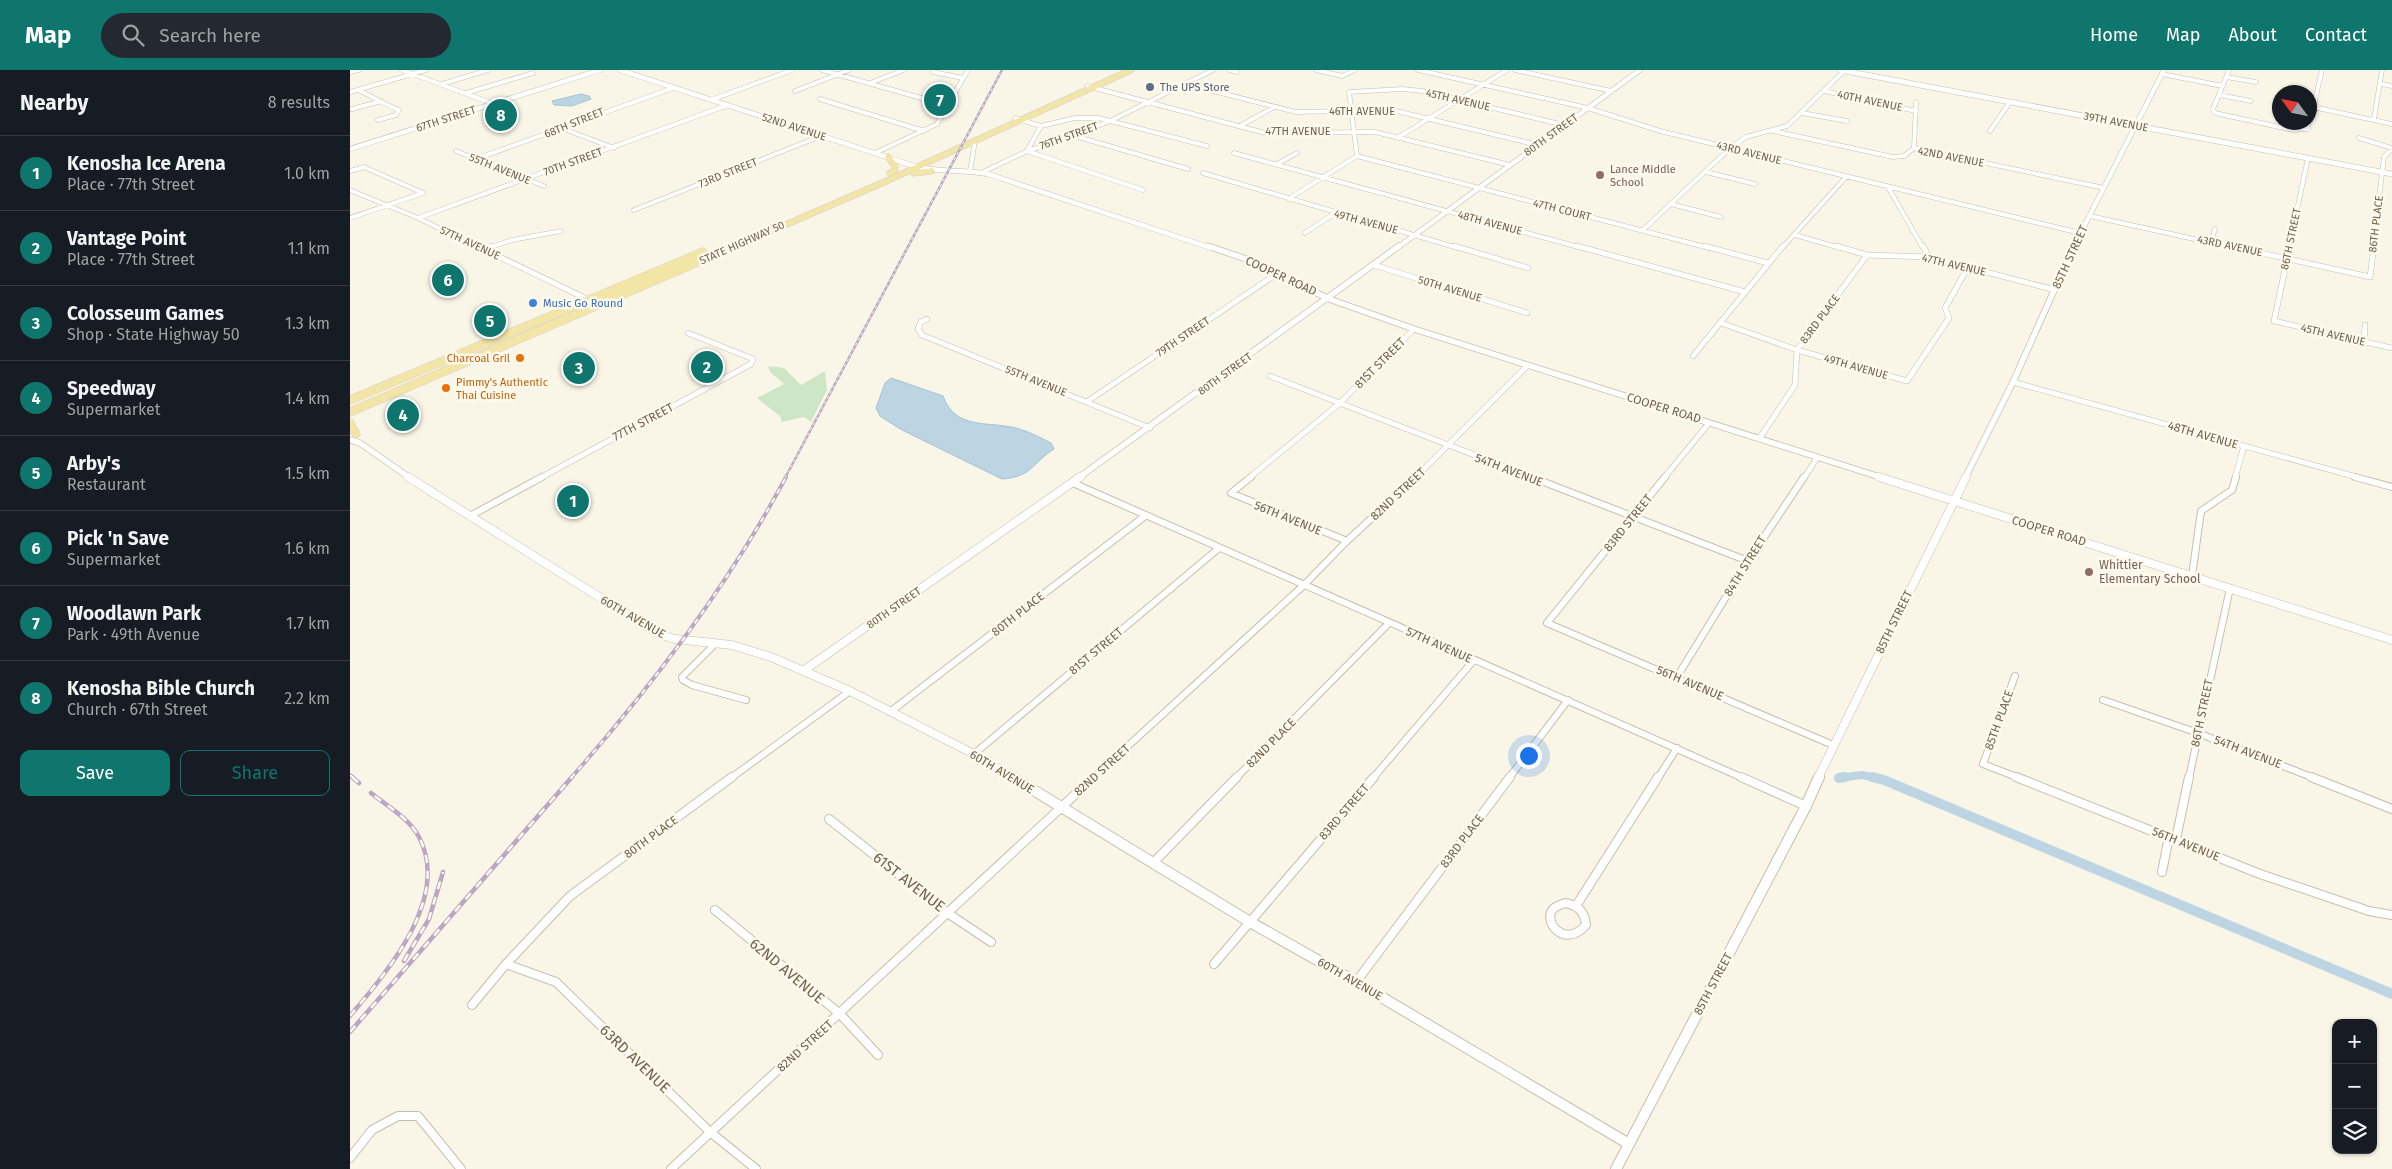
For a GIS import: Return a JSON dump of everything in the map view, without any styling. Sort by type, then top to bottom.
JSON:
[{"type":"main road","points":[[865,190],[956,145],[1121,70]]},
{"type":"main road","name":"STATE HIGHWAY 50","points":[[350,412],[865,190],[914,166],[975,141],[1131,70]]},
{"type":"main road","name":"39TH AVENUE","points":[[1842,70],[2392,174]]},
{"type":"main road","points":[[888,158],[895,166],[892,176]]},
{"type":"main road","points":[[892,176],[932,171]]},
{"type":"main road","name":"STATE HIGHWAY 50","points":[[350,399],[462,354],[812,206],[892,176]]},
{"type":"main road","points":[[782,226],[810,210],[812,206]]},
{"type":"main road","points":[[604,303],[606,299],[615,293],[677,264]]},
{"type":"main road","points":[[498,348],[535,328],[583,306],[589,300]]},
{"type":"main road","points":[[350,406],[423,375],[462,354]]},
{"type":"main road","points":[[350,416],[365,405]]},
{"type":"main road","points":[[350,423],[352,435]]},
{"type":"street","points":[[350,72],[358,70]]},
{"type":"street","points":[[402,70],[494,104]]},
{"type":"street","points":[[350,92],[426,70]]},
{"type":"street","points":[[442,84],[488,70]]},
{"type":"street","name":"67TH STREET","points":[[350,149],[600,70]]},
{"type":"street","name":"52ND AVENUE","points":[[620,70],[914,166],[932,171],[970,171]]},
{"type":"street","points":[[711,100],[792,70]]},
{"type":"street","points":[[822,70],[946,105]]},
{"type":"street","points":[[795,91],[849,70]]},
{"type":"street","points":[[869,83],[904,70]]},
{"type":"street","points":[[875,153],[937,124],[946,105],[968,70]]},
{"type":"street","name":"76TH STREET","points":[[983,172],[1027,151],[1075,136],[1112,120],[1213,70]]},
{"type":"street","points":[[1229,70],[1237,72]]},
{"type":"street","points":[[1316,70],[1342,76],[1355,70]]},
{"type":"street","name":"43RD AVENUE","points":[[1418,70],[1588,108],[1660,131],[1729,149],[2080,233]]},
{"type":"street","points":[[1399,137],[1507,70]]},
{"type":"street","points":[[1515,70],[1611,91]]},
{"type":"street","points":[[1628,70],[1639,71]]},
{"type":"street","points":[[1643,230],[1729,149],[1746,137],[1787,126],[1824,91],[1842,70]]},
{"type":"street","points":[[2229,70],[2213,109],[2215,113],[2272,124]]},
{"type":"street","points":[[2317,91],[2322,70]]},
{"type":"street","points":[[2374,119],[2382,70]]},
{"type":"street","name":"80TH STREET","points":[[803,671],[1150,428],[1639,71]]},
{"type":"street","points":[[934,72],[964,78]]},
{"type":"street","points":[[2163,72],[2223,86]]},
{"type":"street","name":"85TH STREET","points":[[1616,1169],[1806,806],[1833,745],[2013,382],[2080,233],[2163,72]]},
{"type":"street","points":[[466,94],[533,73]]},
{"type":"street","points":[[2226,77],[2256,82]]},
{"type":"street","name":"46TH AVENUE","points":[[1185,84],[1296,112],[1392,110],[1538,145]]},
{"type":"street","points":[[2381,84],[2392,86]]},
{"type":"street","name":"47TH AVENUE","points":[[1087,86],[1265,133],[1375,132],[1510,165]]},
{"type":"street","name":"68TH STREET","points":[[476,159],[564,129],[598,113],[673,88]]},
{"type":"street","name":"45TH AVENUE","points":[[1351,110],[1349,92],[1383,88],[1422,91],[1564,125]]},
{"type":"street","points":[[358,90],[399,112],[378,120]]},
{"type":"street","name":"40TH AVENUE","points":[[1824,91],[1916,111]]},
{"type":"street","points":[[2219,95],[2251,101]]},
{"type":"street","points":[[820,99],[924,131]]},
{"type":"street","points":[[352,109],[378,102]]},
{"type":"street","points":[[1914,148],[1916,102]]},
{"type":"street","points":[[1990,131],[2010,102]]},
{"type":"street","name":"70TH STREET","points":[[418,218],[728,105]]},
{"type":"street","points":[[1240,126],[1274,107]]},
{"type":"street","points":[[2317,109],[2392,124]]},
{"type":"street","points":[[1288,199],[1357,156],[1351,110]]},
{"type":"street","points":[[1802,113],[1847,121]]},
{"type":"street","points":[[1016,118],[1041,126]]},
{"type":"street","name":"76TH STREET","points":[[1027,151],[1041,126],[1075,118],[1112,120]]},
{"type":"street","points":[[1112,120],[1207,146]]},
{"type":"street","points":[[564,129],[614,148]]},
{"type":"street","name":"42ND AVENUE","points":[[1771,130],[1893,157],[1904,156],[1914,148],[2104,188]]},
{"type":"street","name":"73RD STREET","points":[[634,210],[821,136]]},
{"type":"street","points":[[1075,136],[1188,169]]},
{"type":"street","points":[[2359,138],[2392,149]]},
{"type":"street","points":[[970,171],[975,141]]},
{"type":"street","name":"86TH PLACE","points":[[2370,277],[2384,157],[2392,149]]},
{"type":"street","name":"55TH AVENUE","points":[[456,151],[544,186]]},
{"type":"street","points":[[1027,151],[1143,190]]},
{"type":"street","name":"48TH AVENUE","points":[[1234,153],[1745,292]]},
{"type":"street","points":[[1277,164],[1297,153]]},
{"type":"street","name":"47TH COURT","points":[[1357,156],[1768,263]]},
{"type":"street","name":"86TH STREET","points":[[2274,321],[2308,158]]},
{"type":"street","points":[[350,171],[364,167],[423,192],[350,218]]},
{"type":"street","name":"COOPER ROAD","points":[[970,171],[983,172],[1207,245],[1278,273],[1329,299],[1414,329],[2392,640]]},
{"type":"street","points":[[1706,172],[1755,184]]},
{"type":"street","name":"49TH AVENUE","points":[[1203,173],[1528,268]]},
{"type":"street","points":[[1693,356],[1768,263],[1846,176]]},
{"type":"street","points":[[1888,187],[1929,257]]},
{"type":"street","name":"57TH AVENUE","points":[[351,192],[418,218],[589,300]]},
{"type":"street","points":[[1671,204],[1721,217]]},
{"type":"street","points":[[1305,233],[1335,213]]},
{"type":"street","name":"43RD AVENUE","points":[[2090,216],[2370,277]]},
{"type":"street","points":[[2211,242],[2215,229]]},
{"type":"street","points":[[484,249],[512,240],[561,231]]},
{"type":"street","name":"47TH AVENUE","points":[[1794,235],[1868,255],[1929,257],[2055,290]]},
{"type":"street","name":"83RD PLACE","points":[[1759,439],[1795,385],[1797,350],[1868,255]]},
{"type":"street","name":"50TH AVENUE","points":[[1374,265],[1527,313]]},
{"type":"street","name":"49TH AVENUE","points":[[1721,323],[1797,350],[1907,381],[1949,318],[1945,308],[1968,267]]},
{"type":"street","name":"79TH STREET","points":[[1088,401],[1278,273]]},
{"type":"street","name":"55TH AVENUE","points":[[927,319],[921,322],[918,329],[922,335],[1088,401],[1150,428]]},
{"type":"street","name":"45TH AVENUE","points":[[2274,321],[2392,348]]},
{"type":"street","points":[[2364,343],[2365,324]]},
{"type":"street","name":"81ST STREET","points":[[1231,493],[1340,403],[1414,329]]},
{"type":"street","name":"77TH STREET","points":[[470,516],[751,364],[753,359],[688,333]]},
{"type":"street","name":"82ND STREET","points":[[670,1169],[840,1014],[946,912],[1304,585],[1346,541],[1448,447],[1528,366]]},
{"type":"street","name":"54TH AVENUE","points":[[1270,376],[1448,447],[1748,561]]},
{"type":"street","name":"48TH AVENUE","points":[[2013,382],[2392,487]]},
{"type":"street","name":"83RD STREET","points":[[1547,623],[1709,423]]},
{"type":"street","name":"60TH AVENUE","points":[[352,435],[393,468],[658,634],[674,639],[716,643],[748,649],[850,691],[974,754],[1250,922],[1356,982],[1628,1144]]},
{"type":"street","points":[[2192,576],[2201,511],[2232,490],[2244,446]]},
{"type":"street","name":"84TH STREET","points":[[1677,677],[1748,561],[1818,458]]},
{"type":"street","name":"57TH AVENUE","points":[[1073,483],[1806,806]]},
{"type":"street","name":"56TH AVENUE","points":[[1231,493],[1346,541]]},
{"type":"street","name":"80TH PLACE","points":[[890,712],[1145,516]]},
{"type":"street","name":"81ST STREET","points":[[974,754],[1218,548]]},
{"type":"street","name":"86TH STREET","points":[[2162,872],[2173,838],[2230,588]]},
{"type":"street","name":"82ND PLACE","points":[[1153,863],[1389,622]]},
{"type":"street","name":"56TH AVENUE","points":[[1547,623],[1833,745]]},
{"type":"street","points":[[716,643],[688,670],[682,677],[683,680],[692,685],[746,700]]},
{"type":"street","name":"83RD STREET","points":[[1214,964],[1474,660]]},
{"type":"street","name":"85TH PLACE","points":[[1983,764],[2016,676]]},
{"type":"street","name":"80TH PLACE","points":[[472,1005],[506,964],[570,896],[850,691]]},
{"type":"street","name":"83RD PLACE","points":[[1356,982],[1568,700]]},
{"type":"street","name":"54TH AVENUE","points":[[2103,700],[2198,733],[2392,809]]},
{"type":"street","points":[[1576,906],[1677,748]]},
{"type":"street","name":"56TH AVENUE","points":[[1983,764],[2260,874],[2369,911],[2392,915]]},
{"type":"street","name":"61ST AVENUE","points":[[829,819],[946,912],[991,942]]},
{"type":"street","points":[[1564,903],[1576,906],[1581,909],[1586,920],[1583,930],[1573,935],[1556,930],[1552,925],[1550,915],[1554,907],[1564,903]]},
{"type":"street","name":"62ND AVENUE","points":[[715,910],[840,1014],[878,1055]]},
{"type":"street","name":"63RD AVENUE","points":[[506,964],[556,982],[710,1132],[756,1169]]},
{"type":"street","points":[[350,1158],[372,1130],[398,1116],[418,1116],[461,1169]]},
{"type":"green space","points":[[768,366],[784,368],[801,385],[825,371],[827,390],[811,422],[804,417],[781,422],[781,417],[757,398],[784,384],[770,372]]},
{"type":"water","points":[[581,94],[589,96],[591,99],[572,106],[554,105],[552,101]]},
{"type":"water","points":[[891,378],[943,396],[956,415],[965,420],[1023,430],[1051,443],[1054,449],[1026,472],[1012,478],[1002,479],[900,429],[880,416],[876,408],[885,383]]},
{"type":"waterway","points":[[1845,777],[1839,778],[1862,775],[1872,777]]},
{"type":"waterway","points":[[1872,777],[1877,778]]},
{"type":"waterway","points":[[1872,777],[1884,780],[2392,994]]},
{"type":"railway","points":[[785,478],[1002,70]]},
{"type":"railway","points":[[571,778],[631,707],[687,634],[739,557],[786,477]]},
{"type":"railway","points":[[350,775],[354,778]]},
{"type":"railway","points":[[352,777],[359,783]]},
{"type":"railway","points":[[350,1032],[572,777]]},
{"type":"railway","points":[[350,1016],[397,956],[421,909],[427,885],[427,860],[415,830],[404,818],[371,793]]},
{"type":"railway","points":[[404,961],[429,919],[443,872]]},
{"type":"place","name":"The UPS Store","points":[[1150,87]]},
{"type":"place","name":"Woodlawn Park","points":[[940,100]]},
{"type":"place","name":"Kenosha Bible Church","points":[[501,115]]},
{"type":"place","name":"Lance Middle School","points":[[1600,175]]},
{"type":"place","name":"Pick 'n Save","points":[[448,280]]},
{"type":"place","name":"Music Go Round","points":[[533,303]]},
{"type":"place","name":"Arby's","points":[[490,321]]},
{"type":"place","name":"Charcoal Gril","points":[[520,358]]},
{"type":"place","name":"Vantage Point","points":[[707,367]]},
{"type":"place","name":"Colosseum Games","points":[[579,368]]},
{"type":"place","name":"Pimmy's Authentic Thai Cuisine","points":[[446,388]]},
{"type":"place","name":"Speedway","points":[[403,415]]},
{"type":"place","name":"Kenosha Ice Arena","points":[[573,501]]},
{"type":"place","name":"Whittier Elementary School","points":[[2089,572]]}]
